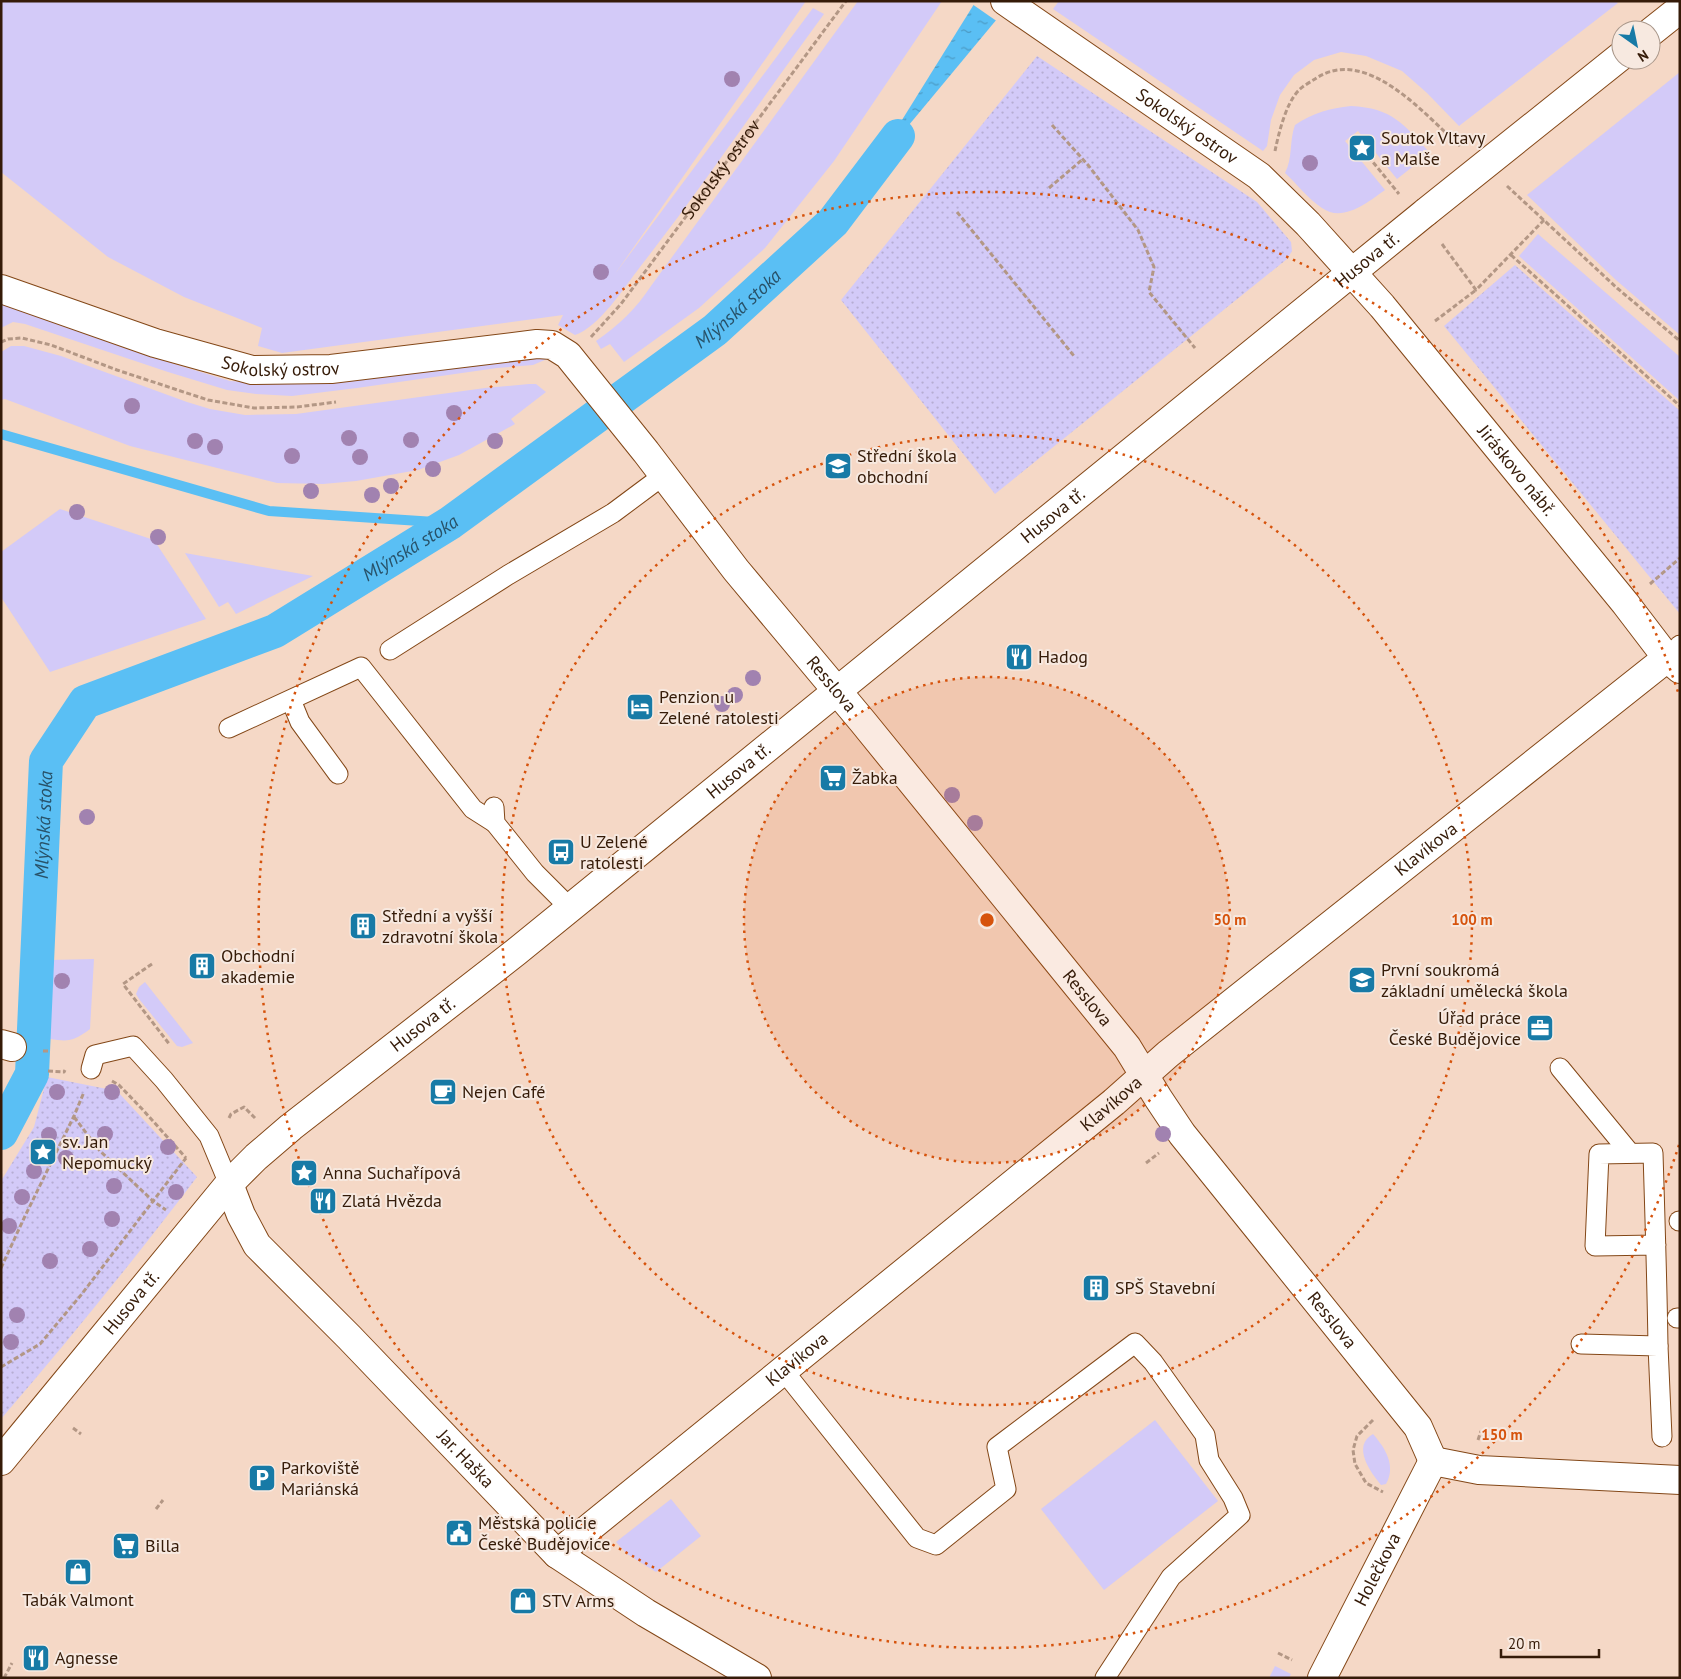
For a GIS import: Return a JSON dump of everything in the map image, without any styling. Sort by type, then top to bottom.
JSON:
[{"type":"street","name":"Sokolský ostrov","points":[[1005,1],[1259,176],[1308,224],[1351,272]]},
{"type":"street","points":[[1661,24],[1680,9]]},
{"type":"street","name":"Husova tř.","points":[[1,1461],[229,1184],[256,1157],[291,1127],[516,952],[1351,272],[1611,64]]},
{"type":"street","name":"Jiráskovo nábř.","points":[[1351,272],[1382,306],[1625,602],[1675,657]]},
{"type":"street","name":"Sokolský ostrov","points":[[1,289],[155,343],[252,370],[331,369],[537,344],[552,345],[574,361]]},
{"type":"street","name":"Resslova","points":[[574,361],[736,570],[1127,1047],[1182,1134],[1418,1427],[1433,1461]]},
{"type":"street","name":"Klavíkova","points":[[558,1554],[1114,1102],[1175,1048],[1675,657]]},
{"type":"street","name":"Jar. Haška","points":[[229,1184],[241,1214],[258,1245],[336,1323],[558,1554],[646,1613],[757,1678]]},
{"type":"street","points":[[1433,1461],[1479,1470],[1680,1480]]},
{"type":"street","name":"Holečkova","points":[[1322,1678],[1433,1461]]},
{"type":"lane","points":[[390,650],[508,575],[614,513],[664,475]]},
{"type":"lane","points":[[229,728],[360,667],[473,809],[495,815],[535,873],[570,908]]},
{"type":"lane","points":[[291,700],[300,722],[338,774]]},
{"type":"lane","points":[[91,1069],[95,1055],[133,1046],[164,1080],[209,1136],[229,1184]]},
{"type":"lane","points":[[1560,1068],[1630,1153]]},
{"type":"lane","points":[[1656,1245],[1595,1246],[1599,1154],[1653,1153],[1656,1245],[1658,1346],[1662,1437]]},
{"type":"lane","points":[[783,1370],[917,1538],[936,1545],[1006,1489],[997,1447],[1135,1343],[1153,1362],[1205,1435],[1209,1460],[1240,1514],[1171,1577],[1106,1678]]},
{"type":"lane","points":[[1581,1344],[1658,1346]]},
{"type":"path","name":"Sokolský ostrov","points":[[593,335],[621,304],[846,1]]},
{"type":"path","points":[[1275,152],[1287,109],[1298,90],[1319,76],[1341,69],[1364,72],[1385,82],[1412,102],[1464,149]]},
{"type":"path","points":[[1052,125],[1083,159],[1138,230],[1154,267],[1149,292],[1195,348]]},
{"type":"path","points":[[1359,145],[1401,196]]},
{"type":"path","points":[[1049,188],[1083,159]]},
{"type":"path","points":[[1500,181],[1617,288],[1680,341]]},
{"type":"path","points":[[957,212],[1074,356]]},
{"type":"path","points":[[1432,324],[1476,290],[1544,220]]},
{"type":"path","points":[[1442,244],[1476,290]]},
{"type":"path","points":[[1511,255],[1680,406]]},
{"type":"path","points":[[1653,582],[1680,558]]},
{"type":"path","points":[[152,964],[123,984],[175,1051]]},
{"type":"path","points":[[1,1268],[83,1098],[91,1069],[119,1086],[186,1158],[40,1344],[1,1367]]},
{"type":"path","points":[[48,1071],[60,1072]]},
{"type":"path","points":[[231,1114],[244,1107],[255,1118]]},
{"type":"path","points":[[74,1116],[100,1152],[153,1201],[166,1210]]},
{"type":"path","points":[[1146,1163],[1149,1160]]},
{"type":"path","points":[[1372,1420],[1357,1436],[1353,1450],[1355,1464],[1366,1483],[1388,1495]]},
{"type":"path","points":[[73,1428],[81,1434]]},
{"type":"path","points":[[156,1508],[163,1500]]},
{"type":"path","points":[[1278,1653],[1292,1660]]},
{"type":"path","points":[[4,1678],[12,1663]]},
{"type":"shaded area","points":[[1,1],[806,1],[615,274],[813,8],[824,14],[619,296],[602,316],[584,331],[575,335],[558,325],[563,315],[282,353],[258,346],[262,328],[184,297],[108,257],[1,172]]},
{"type":"shaded area","points":[[858,1],[942,1],[834,161],[765,248],[699,308],[624,362],[610,344],[601,349],[596,341],[612,329],[639,302]]},
{"type":"shaded area","points":[[1059,1],[1615,1],[1618,3],[1459,126],[1427,93],[1402,71],[1366,56],[1341,52],[1314,60],[1294,75],[1280,95],[1271,120],[1267,146],[1263,151],[1053,9]]},
{"type":"shaded area","points":[[1037,56],[1257,202],[1291,242],[1292,251],[1287,259],[995,494],[841,300]]},
{"type":"shaded area","points":[[1680,72],[1680,335],[1616,280],[1527,195]]},
{"type":"shaded area","points":[[1351,106],[1377,110],[1396,119],[1430,153],[1397,179],[1358,131],[1345,141],[1385,190],[1355,209],[1347,212],[1330,212],[1312,200],[1285,173],[1289,161],[1293,131],[1295,125],[1315,114]]},
{"type":"shaded area","points":[[1538,234],[1680,357],[1680,401],[1519,256]]},
{"type":"shaded area","points":[[1515,265],[1680,411],[1680,614],[1444,326]]},
{"type":"shaded area","points":[[1,304],[142,354],[230,381],[278,384],[534,354],[547,359],[533,365],[497,368],[292,396],[256,394],[227,390],[25,324],[13,322],[1,328]]},
{"type":"shaded area","points":[[11,346],[24,346],[61,356],[187,402],[210,409],[245,415],[296,414],[485,388],[529,384],[536,384],[546,392],[511,419],[515,424],[459,455],[418,470],[356,481],[323,484],[277,483],[130,446],[5,399],[1,400],[1,352]]},
{"type":"shaded area","points":[[60,509],[154,540],[206,619],[50,672],[1,597],[1,552]]},
{"type":"shaded area","points":[[185,553],[313,576],[236,614],[228,602],[219,607]]},
{"type":"shaded area","points":[[94,959],[90,1029],[71,1040],[50,1039],[50,960]]},
{"type":"shaded area","points":[[145,982],[193,1043],[182,1047],[177,1046],[139,999],[136,994],[139,987]]},
{"type":"shaded area","points":[[47,1077],[117,1091],[197,1177],[101,1300],[1,1419],[1,1181],[34,1127]]},
{"type":"shaded area","points":[[1155,1420],[1218,1501],[1104,1590],[1041,1509]]},
{"type":"shaded area","points":[[1373,1434],[1382,1446],[1390,1464],[1389,1477],[1386,1484],[1381,1485],[1372,1474],[1365,1460],[1364,1445]]},
{"type":"shaded area","points":[[671,1499],[701,1536],[656,1572],[627,1554],[616,1542]]},
{"type":"shaded area","points":[[1275,1666],[1291,1674],[1289,1678],[1269,1678]]},
{"type":"water","points":[[976,1],[1012,1],[869,173]]},
{"type":"pier","points":[[974,1],[1015,1],[998,22],[972,4]]},
{"type":"waterway","name":"Mlýnská stoka","points":[[1,1133],[32,1074],[46,761],[85,702],[275,631],[450,523],[715,330],[833,222],[898,136]]},
{"type":"waterway","points":[[1,434],[269,511],[450,523]]},
{"type":"place","name":"Soutok Vltavy a Malše","points":[[1362,148]]},
{"type":"place","name":"Střední škola obchodní","points":[[838,466]]},
{"type":"place","name":"Hadog","points":[[1019,657]]},
{"type":"place","name":"Penzion u Zelené ratolesti","points":[[640,707]]},
{"type":"place","name":"Žabka","points":[[833,778]]},
{"type":"place","name":"U Zelené ratolesti","points":[[561,852]]},
{"type":"place","name":"Střední a vyšší zdravotní škola","points":[[363,926]]},
{"type":"place","name":"Obchodní akademie","points":[[202,966]]},
{"type":"place","name":"První soukromá základní umělecká škola","points":[[1362,980]]},
{"type":"place","name":"Úřad práce České Budějovice","points":[[1540,1028]]},
{"type":"place","name":"Nejen Café","points":[[443,1092]]},
{"type":"place","name":"sv. Jan Nepomucký","points":[[43,1152]]},
{"type":"place","name":"Anna Suchařípová","points":[[304,1173]]},
{"type":"place","name":"Zlatá Hvězda","points":[[323,1201]]},
{"type":"place","name":"SPŠ Stavební","points":[[1096,1288]]},
{"type":"place","name":"Parkoviště Mariánská","points":[[262,1478]]},
{"type":"place","name":"Městská policie České Budějovice","points":[[459,1533]]},
{"type":"place","name":"Billa","points":[[126,1546]]},
{"type":"place","name":"Tabák Valmont","points":[[78,1572]]},
{"type":"place","name":"STV Arms","points":[[523,1601]]},
{"type":"place","name":"Agnesse","points":[[36,1658]]}]
